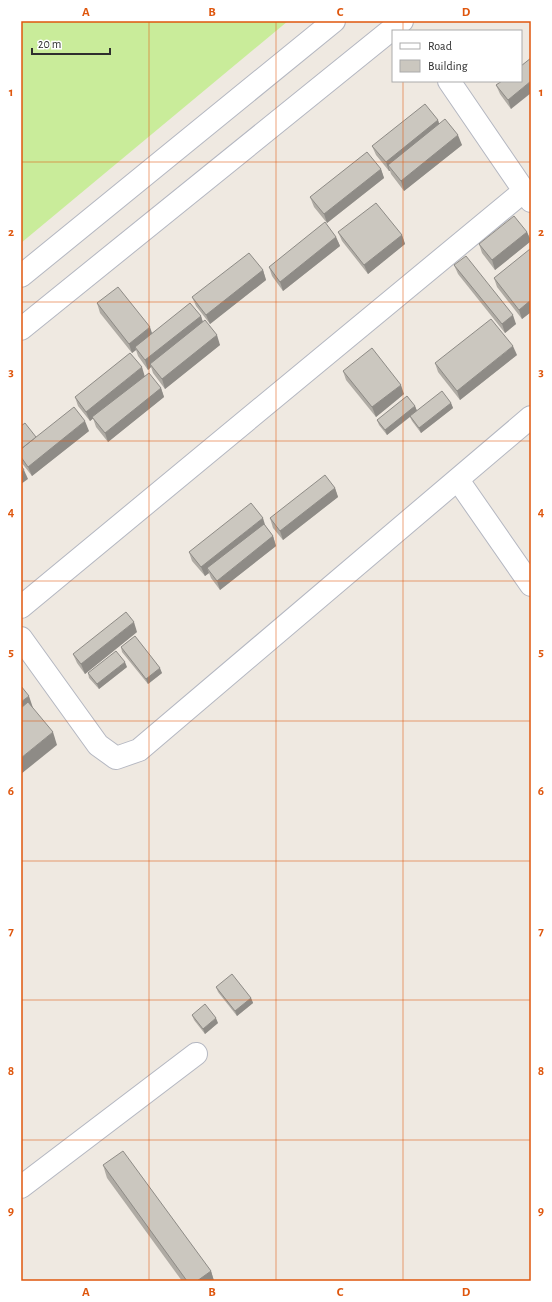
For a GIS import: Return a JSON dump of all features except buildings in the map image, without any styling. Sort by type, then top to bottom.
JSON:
[{"type":"street","points":[[21,276],[334,21]]},
{"type":"street","points":[[21,329],[402,21]]},
{"type":"street","points":[[409,21],[415,30]]},
{"type":"street","points":[[21,607],[527,196],[450,82]]},
{"type":"street","points":[[21,638],[98,746],[116,758],[139,750],[531,417]]},
{"type":"street","points":[[458,480],[531,585]]},
{"type":"street","points":[[21,1187],[196,1054]]},
{"type":"green space","points":[[21,21],[288,21],[21,243]]}]
